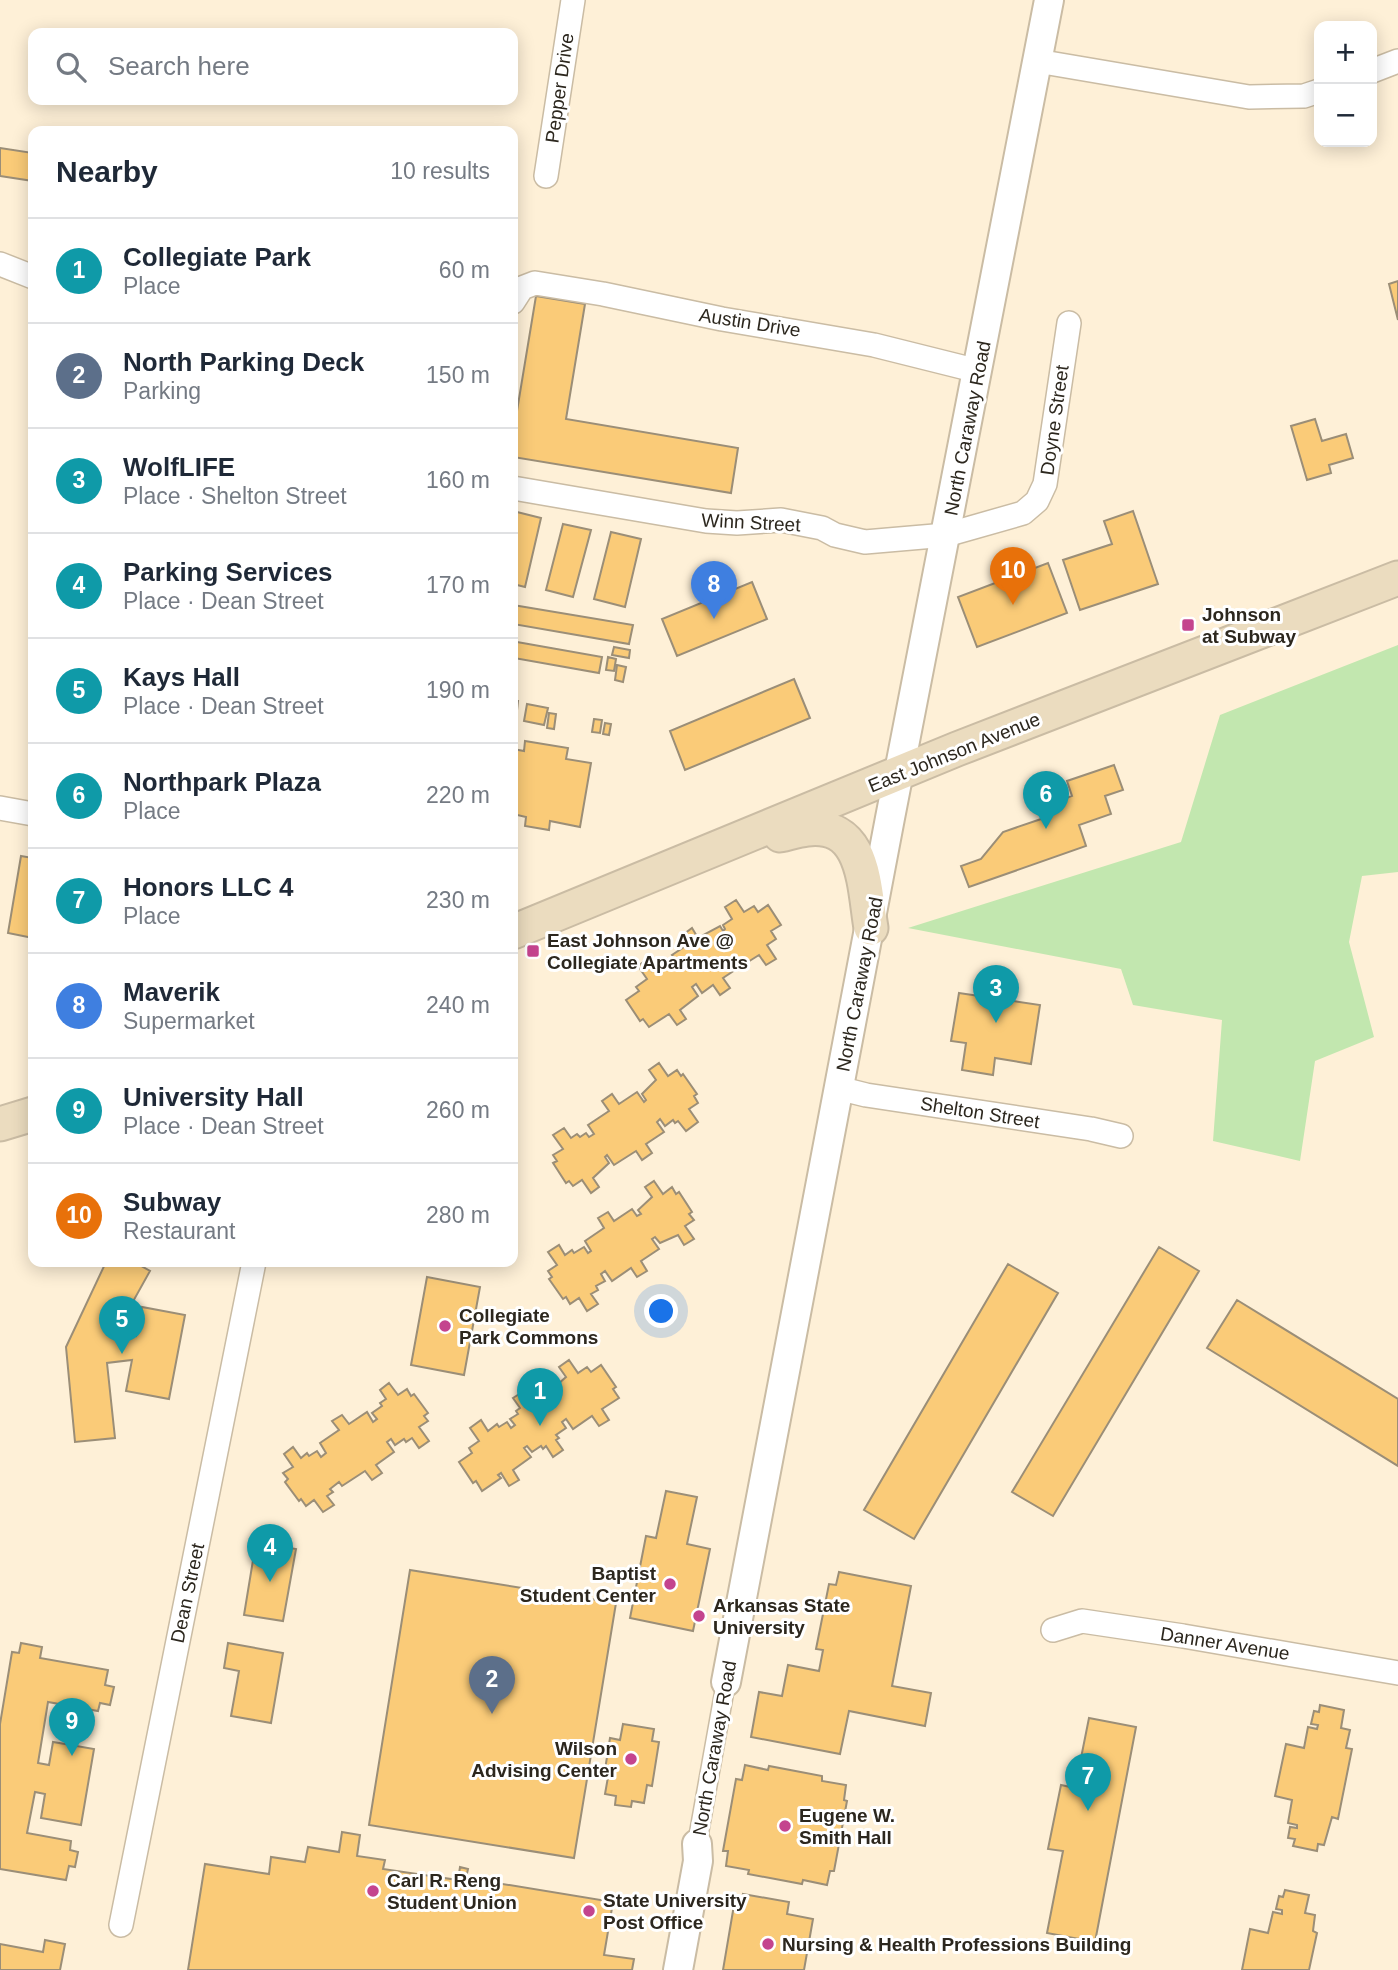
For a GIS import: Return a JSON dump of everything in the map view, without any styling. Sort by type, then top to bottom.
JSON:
[{"type":"main road","name":"East Johnson Avenue","points":[[518,930],[900,773],[1398,578]]},
{"type":"main road","points":[[699,855],[806,829],[830,831],[849,843],[860,862],[871,928]]},
{"type":"main road","points":[[0,1124],[28,1116]]},
{"type":"street","name":"Pepper Drive","points":[[546,176],[573,0]]},
{"type":"street","name":"North Caraway Road","points":[[678,1970],[726,1682],[1049,0]]},
{"type":"street","points":[[1037,61],[1249,97],[1304,96],[1314,93]]},
{"type":"street","points":[[1377,69],[1398,61]]},
{"type":"street","points":[[0,264],[28,275]]},
{"type":"street","name":"Austin Drive","points":[[518,295],[535,283],[603,294],[722,319],[874,345],[978,371]]},
{"type":"street","name":"Doyne Street","points":[[946,535],[1016,516],[1037,501],[1045,484],[1069,323]]},
{"type":"street","name":"Winn Street","points":[[518,489],[706,521],[737,523],[781,520],[822,528],[835,535],[865,542],[946,535]]},
{"type":"street","points":[[0,808],[28,813]]},
{"type":"street","name":"Shelton Street","points":[[838,1088],[866,1095],[1091,1129],[1121,1136]]},
{"type":"street","name":"Dean Street","points":[[121,1925],[253,1267]]},
{"type":"street","name":"Danner Avenue","points":[[1053,1630],[1082,1621],[1398,1673]]},
{"type":"green space","points":[[1398,645],[1398,872],[1362,876],[1349,942],[1374,1037],[1315,1061],[1300,1161],[1213,1141],[1222,1020],[1133,1005],[1121,969],[908,928],[1181,842],[1220,715]]},
{"type":"building","points":[[0,148],[28,152],[28,180],[0,176]]},
{"type":"building","points":[[1398,281],[1398,320],[1389,284]]},
{"type":"building","points":[[536,296],[585,304],[566,419],[738,448],[731,493],[518,458],[518,405]]},
{"type":"building","points":[[1315,419],[1322,441],[1346,434],[1353,458],[1329,465],[1331,473],[1307,480],[1291,426]]},
{"type":"building","points":[[1133,511],[1158,584],[1080,610],[1063,560],[1112,544],[1104,521]]},
{"type":"building","points":[[518,512],[541,518],[525,587],[518,585]]},
{"type":"building","points":[[563,524],[591,530],[573,597],[546,590]]},
{"type":"building","points":[[611,532],[641,539],[625,607],[594,599]]},
{"type":"building","points":[[1048,563],[1067,613],[977,647],[958,597]]},
{"type":"building","points":[[752,582],[767,619],[677,656],[662,619]]},
{"type":"building","points":[[518,606],[633,625],[629,644],[518,625]]},
{"type":"building","points":[[518,642],[602,657],[599,673],[518,659]]},
{"type":"building","points":[[614,647],[630,650],[629,658],[612,655]]},
{"type":"building","points":[[608,657],[616,659],[614,671],[606,670]]},
{"type":"building","points":[[617,665],[626,667],[623,682],[615,680]]},
{"type":"building","points":[[794,679],[810,718],[685,770],[670,731]]},
{"type":"building","points":[[527,704],[548,708],[544,725],[524,721]]},
{"type":"building","points":[[549,713],[556,714],[554,729],[547,728]]},
{"type":"building","points":[[594,719],[602,720],[600,733],[592,732]]},
{"type":"building","points":[[605,723],[611,724],[609,735],[603,734]]},
{"type":"building","points":[[525,741],[568,748],[566,759],[591,763],[580,827],[550,821],[549,830],[525,826],[526,817],[518,815],[518,750],[524,751]]},
{"type":"building","points":[[1114,765],[1123,790],[1105,796],[1111,814],[1079,825],[1086,846],[969,887],[961,866],[981,859],[1003,832],[1044,818],[1041,807],[1072,796],[1067,781]]},
{"type":"building","points":[[21,856],[28,857],[28,937],[8,933]]},
{"type":"building","points":[[736,900],[744,912],[754,906],[758,912],[768,905],[781,925],[771,931],[776,939],[767,945],[776,959],[766,965],[759,955],[740,967],[734,958],[729,961],[735,970],[723,978],[730,988],[720,995],[713,985],[702,993],[696,984],[692,987],[698,996],[680,1010],[686,1019],[677,1025],[669,1014],[649,1027],[643,1019],[640,1021],[626,1000],[639,991],[636,987],[647,979],[638,966],[645,961],[652,971],[659,966],[661,970],[670,964],[673,968],[679,964],[672,955],[690,943],[684,934],[692,928],[698,938],[720,926],[723,931],[723,925],[732,919],[725,907]]},
{"type":"building","points":[[959,993],[1040,1005],[1031,1064],[995,1058],[993,1075],[962,1070],[966,1043],[951,1041]]},
{"type":"building","points":[[659,1063],[668,1076],[677,1070],[681,1076],[683,1074],[697,1094],[694,1096],[698,1103],[689,1109],[698,1122],[686,1131],[678,1121],[675,1123],[673,1120],[665,1126],[660,1119],[657,1122],[664,1132],[646,1144],[652,1153],[642,1160],[636,1151],[614,1165],[607,1155],[605,1157],[609,1163],[593,1178],[599,1187],[591,1193],[582,1180],[573,1186],[569,1181],[566,1183],[553,1163],[557,1161],[553,1155],[563,1149],[553,1135],[564,1128],[571,1138],[577,1134],[580,1137],[586,1133],[589,1137],[594,1134],[588,1125],[609,1111],[602,1101],[612,1094],[619,1104],[637,1092],[644,1102],[646,1100],[642,1094],[656,1080],[649,1070]]},
{"type":"building","points":[[654,1181],[663,1194],[672,1187],[676,1194],[679,1192],[692,1212],[689,1214],[694,1220],[685,1226],[694,1239],[684,1245],[678,1235],[660,1243],[655,1237],[652,1239],[659,1249],[641,1261],[647,1271],[637,1277],[631,1268],[612,1281],[605,1271],[601,1274],[605,1281],[596,1286],[598,1290],[591,1294],[598,1304],[587,1311],[579,1298],[570,1304],[566,1297],[563,1299],[549,1279],[552,1277],[548,1271],[557,1265],[548,1252],[559,1245],[565,1255],[584,1247],[588,1253],[591,1251],[585,1241],[604,1228],[598,1218],[608,1212],[614,1221],[632,1209],[637,1216],[641,1214],[638,1210],[652,1197],[645,1187]]},
{"type":"building","points":[[1159,1247],[1199,1271],[1053,1516],[1012,1492]]},
{"type":"building","points":[[1008,1264],[1058,1293],[914,1539],[864,1510]]},
{"type":"building","points":[[104,1267],[143,1267],[150,1271],[116,1332],[136,1336],[142,1307],[185,1315],[169,1399],[126,1391],[132,1360],[107,1363],[115,1438],[75,1442],[66,1347]]},
{"type":"building","name":"Collegiate Park Commons","points":[[427,1277],[480,1287],[464,1375],[411,1365]]},
{"type":"building","points":[[1237,1300],[1398,1399],[1398,1466],[1207,1348]]},
{"type":"building","points":[[569,1360],[578,1373],[587,1367],[591,1372],[601,1365],[616,1387],[613,1389],[619,1398],[602,1409],[609,1420],[599,1426],[592,1416],[573,1429],[566,1419],[562,1422],[566,1428],[556,1435],[559,1438],[556,1440],[563,1450],[553,1457],[546,1446],[532,1452],[527,1446],[524,1448],[531,1457],[513,1470],[519,1480],[509,1486],[501,1473],[498,1475],[501,1478],[482,1491],[459,1462],[472,1453],[469,1448],[479,1441],[470,1428],[481,1420],[488,1431],[497,1424],[499,1427],[507,1422],[511,1428],[515,1425],[510,1419],[518,1414],[516,1411],[520,1408],[513,1398],[524,1391],[530,1400],[544,1390],[551,1400],[555,1398],[550,1391],[566,1377],[559,1367]]},
{"type":"building","points":[[389,1383],[398,1395],[407,1389],[411,1396],[414,1394],[428,1413],[424,1416],[428,1421],[419,1427],[429,1441],[419,1448],[412,1438],[406,1442],[404,1439],[395,1445],[391,1439],[387,1442],[394,1452],[376,1465],[382,1473],[372,1480],[365,1471],[342,1486],[339,1482],[330,1489],[333,1492],[327,1496],[334,1505],[323,1512],[314,1500],[306,1506],[301,1499],[299,1501],[285,1482],[288,1479],[283,1473],[293,1467],[284,1454],[293,1447],[301,1458],[307,1453],[309,1456],[317,1451],[321,1457],[326,1453],[320,1443],[339,1430],[332,1421],[342,1415],[349,1424],[367,1412],[373,1422],[377,1419],[372,1413],[382,1406],[380,1403],[386,1399],[380,1390]]},
{"type":"building","name":"Baptist Student Center","points":[[666,1491],[697,1497],[687,1544],[710,1549],[693,1631],[630,1618],[646,1536],[656,1538]]},
{"type":"building","points":[[256,1542],[296,1549],[283,1621],[244,1615]]},
{"type":"building","points":[[410,1570],[616,1603],[574,1858],[369,1825]]},
{"type":"building","points":[[839,1572],[911,1586],[892,1686],[931,1693],[925,1726],[849,1711],[840,1754],[751,1737],[759,1692],[782,1696],[788,1665],[819,1671],[823,1650],[816,1649],[829,1584],[836,1585]]},
{"type":"building","points":[[21,1643],[42,1647],[40,1658],[108,1670],[105,1685],[114,1687],[110,1705],[100,1703],[98,1711],[48,1702],[38,1763],[49,1765],[53,1742],[94,1749],[81,1825],[41,1818],[45,1794],[35,1792],[27,1833],[71,1841],[70,1850],[78,1852],[75,1867],[69,1866],[66,1880],[0,1869],[0,1724],[12,1652],[19,1653]]},
{"type":"building","points":[[228,1643],[283,1653],[271,1723],[231,1716],[239,1671],[224,1668]]},
{"type":"building","points":[[1320,1705],[1344,1710],[1341,1728],[1350,1730],[1346,1748],[1352,1749],[1338,1819],[1332,1817],[1324,1845],[1318,1844],[1317,1851],[1293,1846],[1295,1839],[1288,1838],[1290,1827],[1297,1828],[1297,1825],[1288,1823],[1292,1800],[1275,1796],[1286,1744],[1304,1748],[1308,1727],[1317,1729],[1318,1725],[1311,1724],[1314,1711],[1319,1712]]},
{"type":"building","points":[[1089,1718],[1136,1727],[1095,1942],[1047,1933],[1063,1851],[1048,1849],[1061,1785],[1075,1788]]},
{"type":"building","name":"Wilson Advising Center","points":[[623,1724],[654,1729],[652,1741],[659,1742],[652,1786],[647,1785],[644,1803],[632,1801],[631,1807],[615,1805],[616,1796],[605,1794],[608,1777],[604,1776],[610,1738],[620,1740]]},
{"type":"building","name":"Eugene W. Smith Hall","points":[[745,1765],[768,1770],[769,1766],[822,1776],[822,1781],[846,1785],[844,1800],[847,1801],[834,1871],[830,1871],[827,1885],[803,1880],[802,1884],[748,1874],[749,1870],[726,1866],[728,1851],[723,1851],[736,1779],[742,1780]]},
{"type":"building","name":"Carl R. Reng Student Union","points":[[342,1832],[360,1835],[357,1856],[385,1860],[383,1869],[458,1880],[460,1867],[468,1869],[466,1878],[613,1902],[604,1955],[634,1959],[632,1970],[188,1970],[205,1864],[269,1874],[271,1857],[305,1862],[308,1847],[339,1852]]},
{"type":"building","points":[[1285,1890],[1309,1895],[1305,1913],[1315,1915],[1313,1931],[1317,1933],[1309,1970],[1242,1970],[1250,1929],[1268,1933],[1273,1912],[1282,1914],[1282,1910],[1276,1909],[1279,1896],[1283,1897]]},
{"type":"building","name":"Nursing & Health Professions Building","points":[[743,1894],[789,1902],[787,1914],[813,1919],[804,1970],[723,1970],[734,1905],[741,1906]]},
{"type":"building","points":[[45,1940],[65,1944],[60,1970],[0,1970],[0,1944],[43,1952]]},
{"type":"place","name":"Subway","points":[[1013,605]]},
{"type":"place","name":"Maverik","points":[[714,619]]},
{"type":"place","name":"Johnson at Subway","points":[[1188,625]]},
{"type":"place","name":"Northpark Plaza","points":[[1046,829]]},
{"type":"place","name":"East Johnson Ave @ Collegiate Apartments","points":[[533,951]]},
{"type":"place","name":"WolfLIFE","points":[[996,1023]]},
{"type":"place","name":"Collegiate Park Commons","points":[[445,1326]]},
{"type":"place","name":"Kays Hall","points":[[122,1354]]},
{"type":"place","name":"Collegiate Park","points":[[540,1426]]},
{"type":"place","name":"Parking Services","points":[[270,1582]]},
{"type":"place","name":"Baptist Student Center","points":[[670,1584]]},
{"type":"place","name":"Arkansas State University","points":[[699,1616]]},
{"type":"place","name":"North Parking Deck","points":[[492,1714]]},
{"type":"place","name":"University Hall","points":[[72,1756]]},
{"type":"place","name":"Wilson Advising Center","points":[[631,1759]]},
{"type":"place","name":"Honors LLC 4","points":[[1088,1811]]},
{"type":"place","name":"Eugene W. Smith Hall","points":[[785,1826]]},
{"type":"place","name":"Carl R. Reng Student Union","points":[[373,1891]]},
{"type":"place","name":"State University Post Office","points":[[589,1911]]},
{"type":"place","name":"Nursing & Health Professions Building","points":[[768,1944]]}]
